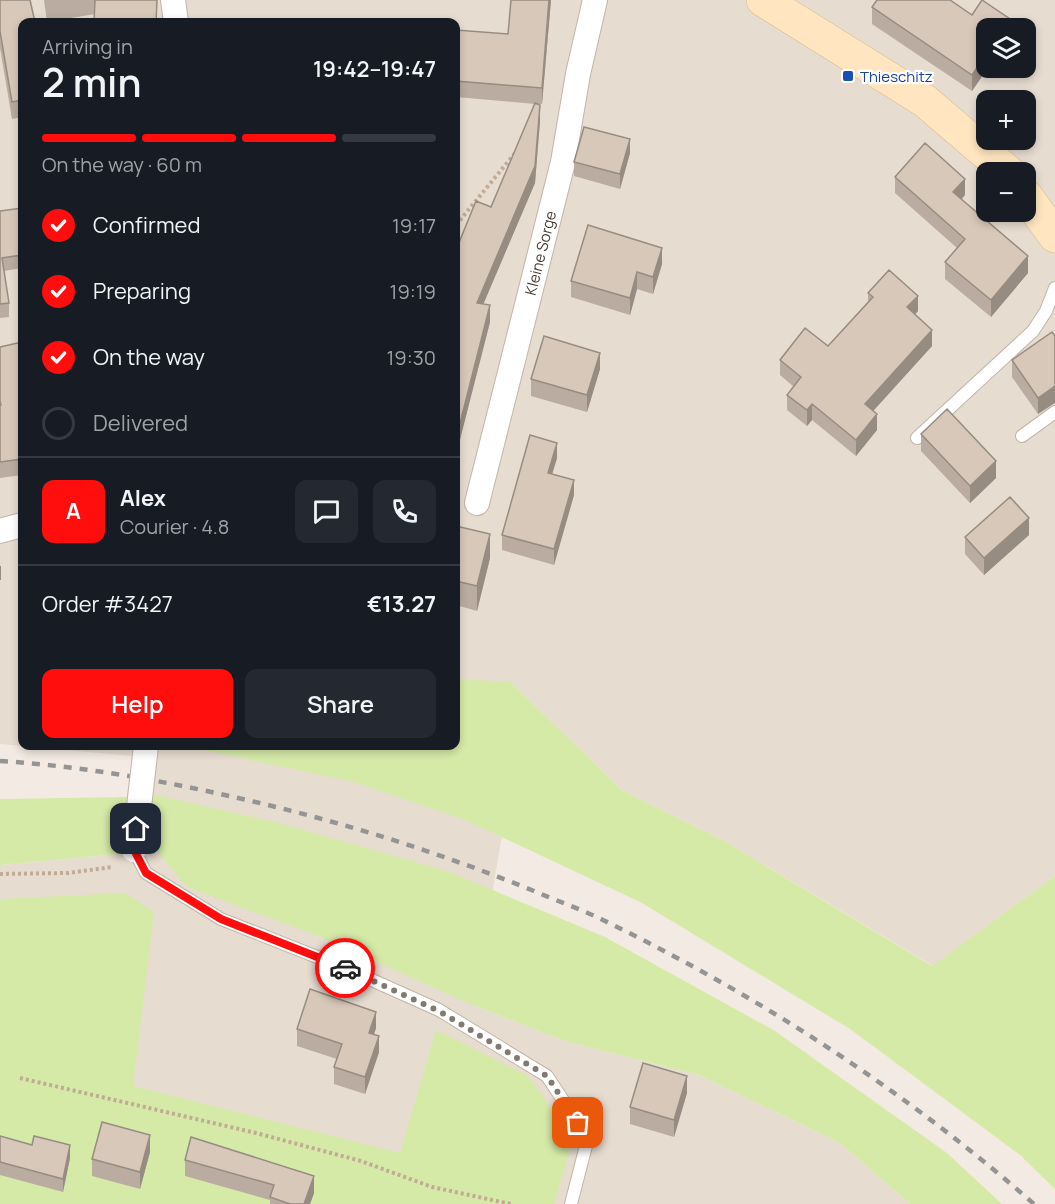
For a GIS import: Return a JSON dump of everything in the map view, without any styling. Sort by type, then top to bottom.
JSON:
[{"type":"main road","points":[[763,0],[924,101],[996,162]]},
{"type":"main road","points":[[1036,210],[1055,236]]},
{"type":"street","points":[[173,0],[175,18]]},
{"type":"street","name":"Kleine Sorge","points":[[477,503],[563,162],[578,74],[595,0]]},
{"type":"street","points":[[0,531],[18,526]]},
{"type":"street","points":[[136,854],[147,750]]},
{"type":"lane","points":[[917,438],[1034,331],[1046,311],[1055,288]]},
{"type":"lane","points":[[1022,436],[1055,412]]},
{"type":"lane","points":[[136,854],[146,873],[221,919],[345,968],[439,1011],[547,1076],[588,1138],[571,1204]]},
{"type":"path","points":[[460,220],[522,145]]},
{"type":"path","points":[[0,874],[68,873],[126,864],[136,854]]},
{"type":"path","points":[[20,1078],[256,1133],[361,1161],[432,1187],[511,1204]]},
{"type":"shaded area","points":[[0,0],[1055,0],[1055,876],[933,966],[726,842],[623,791],[511,683],[514,765],[473,1005],[568,1042],[699,1075],[840,1143],[910,1204],[0,1204],[0,865],[129,853],[123,820],[133,756],[66,750],[460,750],[460,18],[18,18],[18,746],[0,744]]},
{"type":"green space","points":[[460,679],[510,682],[623,791],[726,842],[932,966],[1055,876],[1055,1189],[1020,1155],[850,1029],[642,903],[463,819],[354,782],[204,750],[460,750]]},
{"type":"green space","points":[[151,794],[279,823],[447,871],[605,937],[775,1031],[947,1153],[1002,1204],[910,1204],[840,1143],[699,1075],[568,1042],[473,1005],[316,935],[187,887],[147,840]]},
{"type":"green space","points":[[127,797],[123,820],[129,853],[0,865],[0,799]]},
{"type":"green space","points":[[125,893],[154,912],[133,1086],[400,1153],[436,1030],[528,1076],[573,1139],[554,1204],[0,1204],[0,899]]},
{"type":"building","points":[[0,0],[30,0],[34,18],[18,18],[18,101],[12,102],[0,31]]},
{"type":"building","points":[[95,0],[157,0],[156,18],[94,18]]},
{"type":"building","points":[[511,0],[549,0],[542,88],[460,81],[460,30],[508,34]]},
{"type":"building","points":[[877,0],[950,0],[972,15],[982,0],[1009,18],[976,18],[976,69],[972,75],[872,7]]},
{"type":"building","points":[[535,103],[540,105],[535,166],[477,303],[490,305],[460,423],[460,240],[476,201],[491,207]]},
{"type":"building","points":[[584,127],[630,139],[620,174],[574,162]]},
{"type":"building","points":[[925,143],[965,179],[953,192],[976,212],[976,222],[988,222],[1028,256],[991,300],[945,262],[965,239],[895,177]]},
{"type":"building","points":[[18,209],[18,256],[2,258],[9,303],[0,304],[0,211]]},
{"type":"building","points":[[588,225],[662,248],[653,277],[637,272],[630,298],[571,281]]},
{"type":"building","points":[[889,270],[918,296],[907,307],[932,330],[865,404],[877,414],[856,440],[812,404],[807,410],[787,395],[801,377],[780,360],[805,328],[828,346],[873,297],[868,293]]},
{"type":"building","points":[[1052,332],[1055,336],[1055,386],[1038,398],[1012,360]]},
{"type":"building","points":[[544,336],[600,353],[587,395],[531,379]]},
{"type":"building","points":[[18,343],[18,460],[0,462],[1,405],[0,347]]},
{"type":"building","points":[[947,409],[996,461],[970,486],[921,434]]},
{"type":"building","points":[[530,435],[557,443],[548,473],[574,480],[554,549],[502,535]]},
{"type":"building","points":[[1010,497],[1029,518],[984,558],[965,537]]},
{"type":"building","points":[[460,527],[490,534],[477,586],[460,582]]},
{"type":"building","points":[[310,989],[376,1012],[369,1033],[379,1036],[365,1077],[334,1067],[342,1044],[297,1029]]},
{"type":"building","points":[[643,1063],[687,1076],[674,1120],[630,1107]]},
{"type":"building","points":[[102,1122],[150,1135],[140,1172],[92,1159]]},
{"type":"building","points":[[0,1136],[32,1145],[34,1136],[70,1145],[63,1179],[0,1162]]},
{"type":"building","points":[[191,1137],[314,1176],[304,1204],[290,1204],[270,1197],[274,1185],[185,1160]]},
{"type":"railway","points":[[0,761],[60,766],[120,775],[179,785],[276,807],[425,850],[586,912],[718,980],[828,1048],[934,1122],[1034,1204]]},
{"type":"way so far","points":[[345,968],[439,1011],[547,1076],[578,1123]]},
{"type":"place","name":"Thieschitz","points":[[848,76]]},
{"type":"route","points":[[136,829],[134,850],[146,873],[221,919],[345,968]]}]
